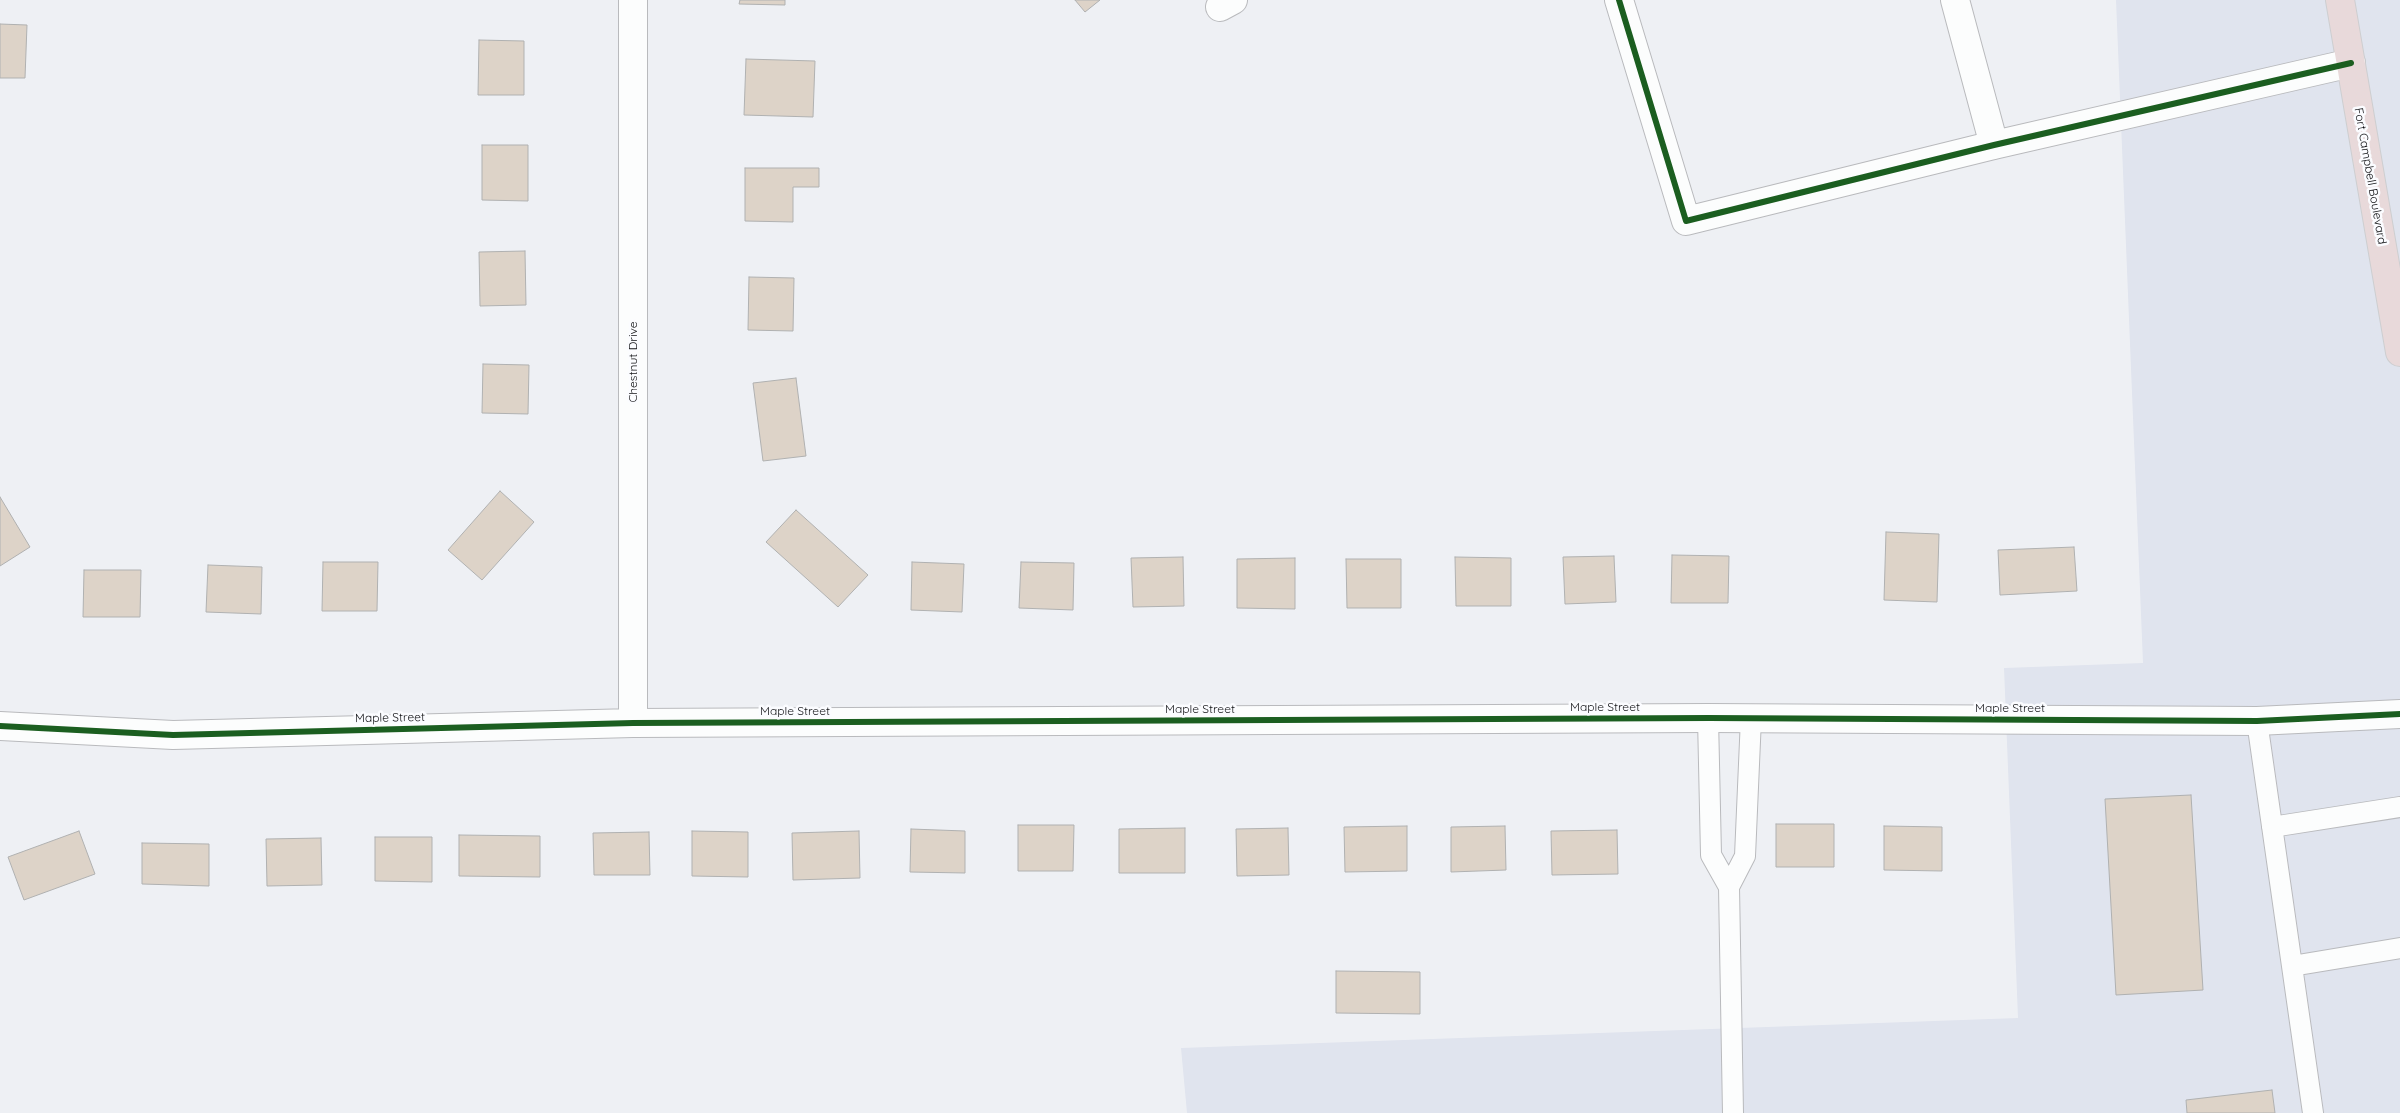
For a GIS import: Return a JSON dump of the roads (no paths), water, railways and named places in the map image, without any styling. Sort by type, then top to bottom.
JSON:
[{"type":"highway","name":"Fort Campbell Boulevard","points":[[2340,0],[2400,352]]},
{"type":"street","name":"Chestnut Drive","points":[[632,0],[634,723]]},
{"type":"street","points":[[1620,0],[1686,221],[1994,145],[2351,63]]},
{"type":"street","points":[[1955,0],[1994,145]]},
{"type":"street","name":"Maple Street","points":[[0,726],[173,734],[634,723],[1708,718],[2257,721],[2400,714]]},
{"type":"lane","points":[[1708,718],[1711,855],[1729,887]]},
{"type":"lane","points":[[1733,1113],[1729,887],[1745,856],[1751,718]]},
{"type":"lane","points":[[2257,721],[2313,1113]]},
{"type":"lane","points":[[2272,827],[2400,807]]},
{"type":"lane","points":[[2292,966],[2400,948]]}]
